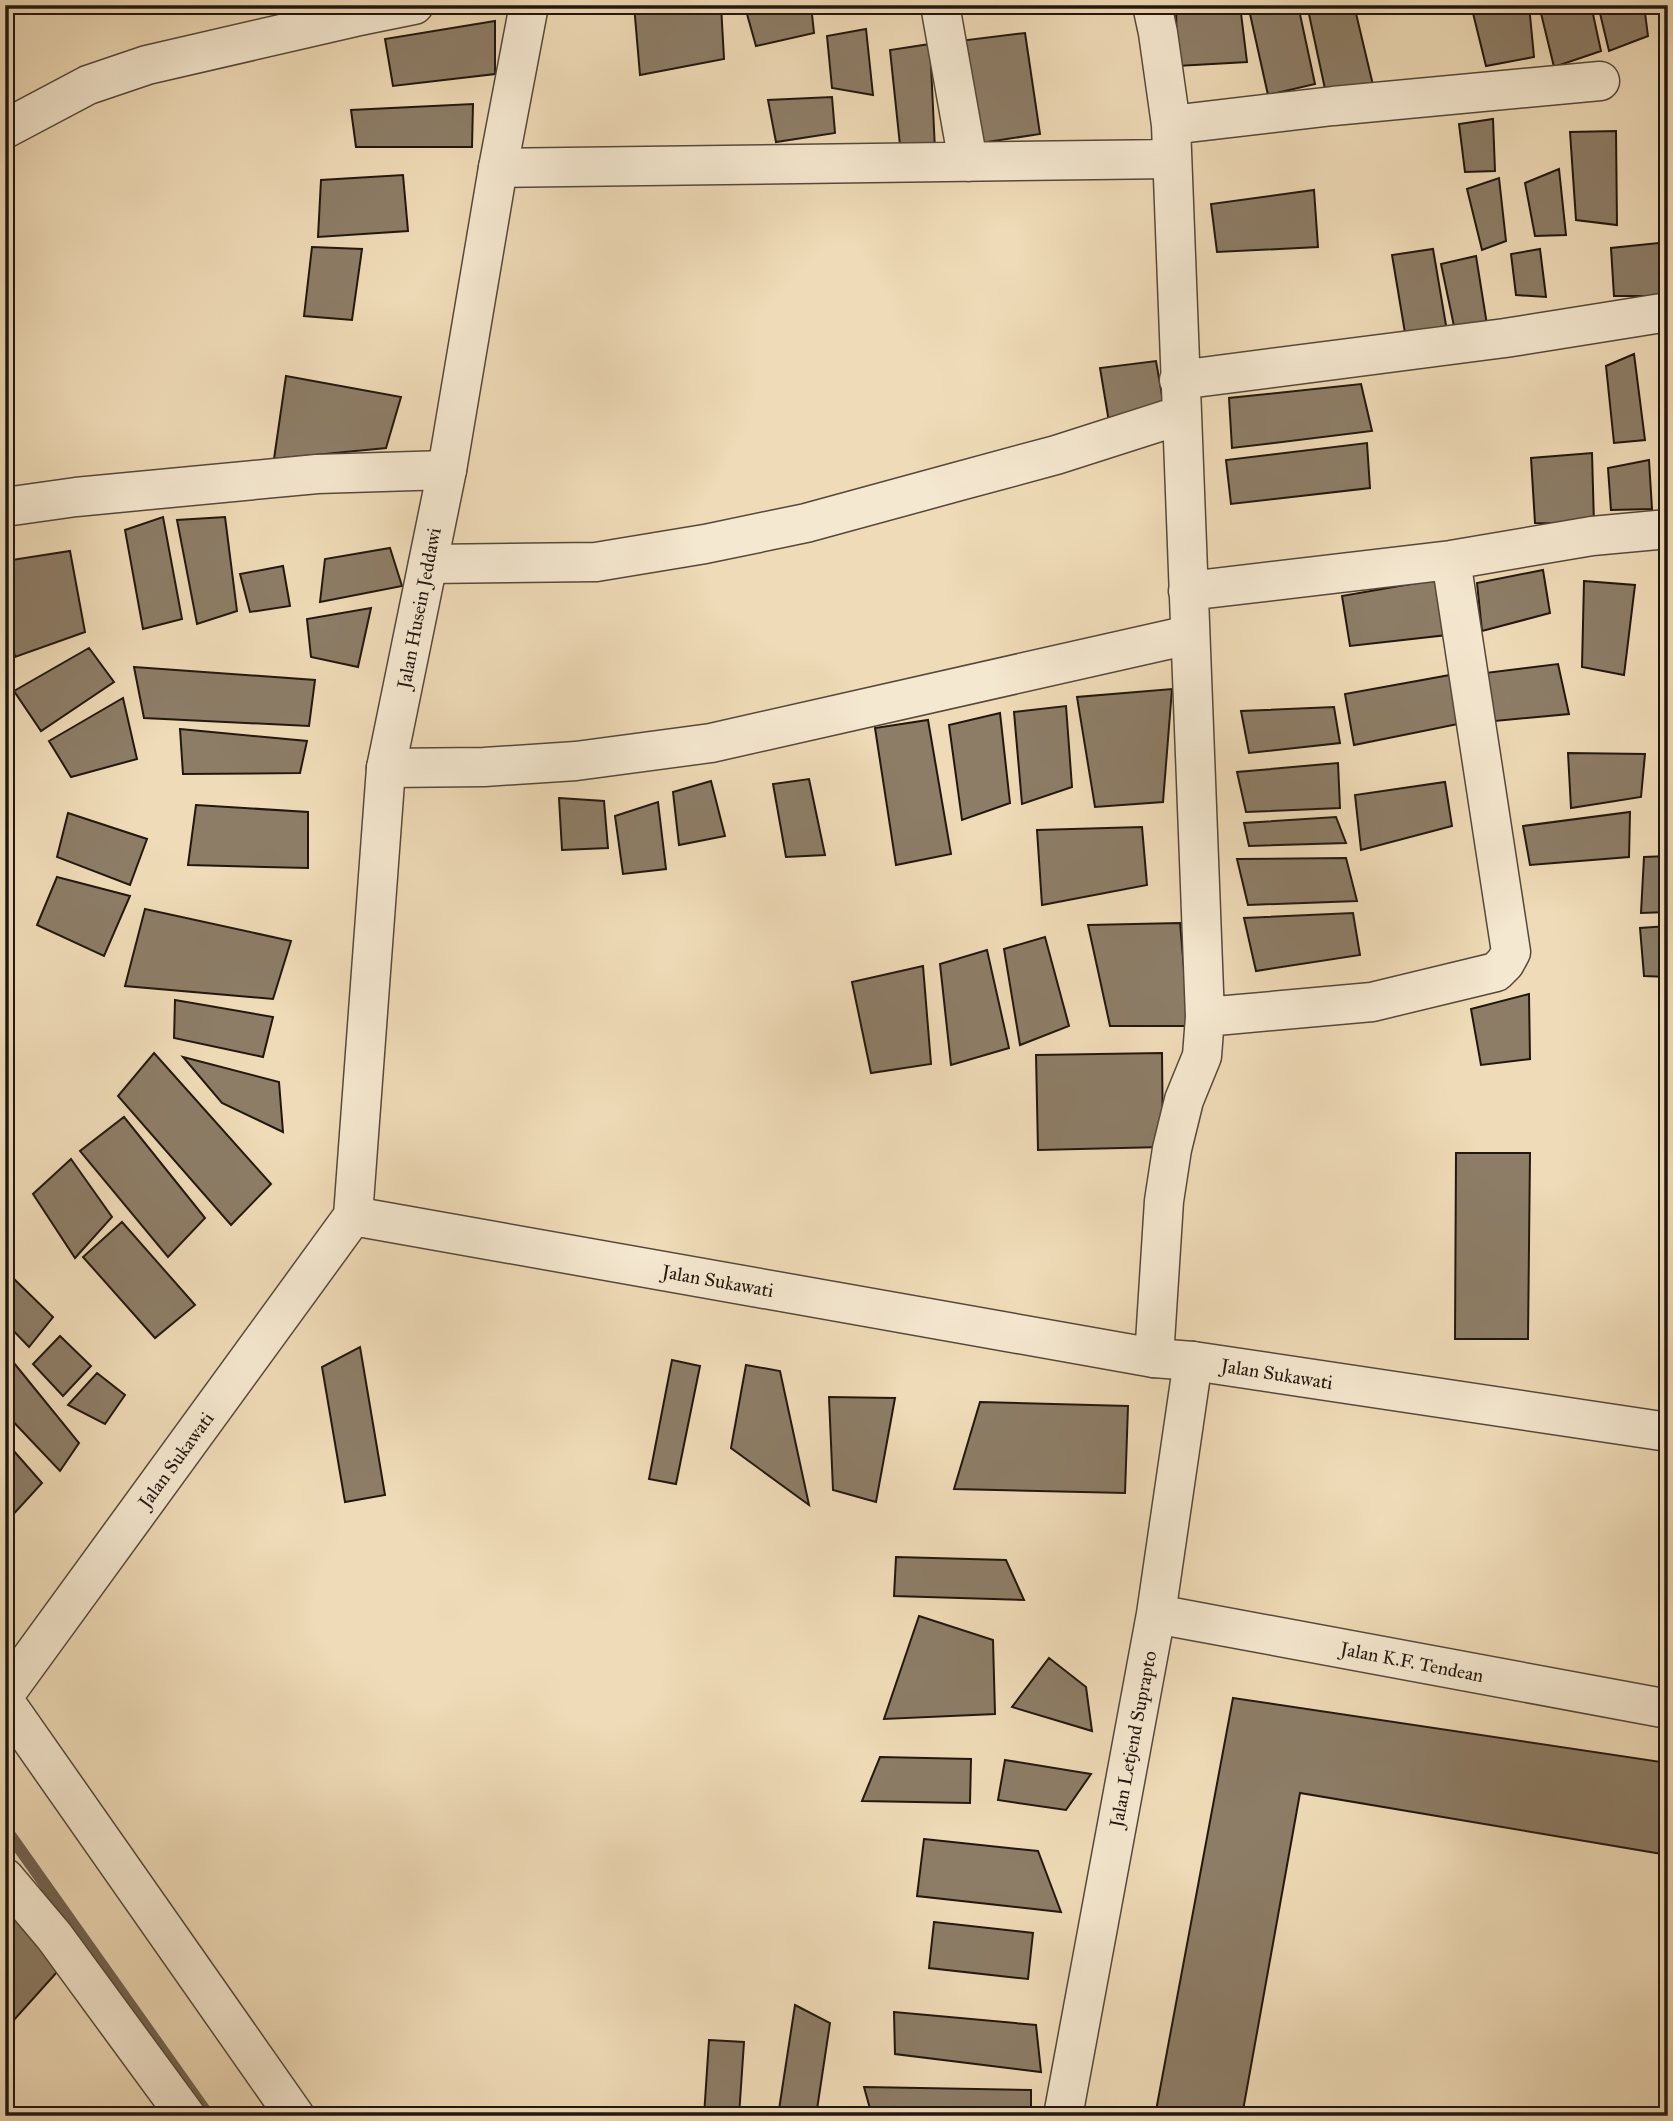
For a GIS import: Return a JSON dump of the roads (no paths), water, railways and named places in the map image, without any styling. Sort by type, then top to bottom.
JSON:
[{"type":"street","points":[[5,129],[89,85],[147,65],[355,16],[414,5]]},
{"type":"street","name":"Jalan Husein Jeddawi","points":[[353,1216],[386,768],[446,470],[529,5]]},
{"type":"street","points":[[940,5],[968,162]]},
{"type":"street","points":[[1152,5],[1171,142],[1205,1017],[1202,1056],[1184,1100],[1172,1149],[1164,1201],[1154,1358]]},
{"type":"street","points":[[498,168],[968,162],[1171,142],[1334,106],[1600,81]]},
{"type":"street","points":[[428,564],[596,562],[705,544],[806,523],[1056,455],[1180,397],[1505,338],[1668,312]]},
{"type":"street","points":[[5,507],[76,497],[317,474],[446,470]]},
{"type":"street","points":[[1188,591],[1451,560],[1592,536],[1668,529]]},
{"type":"street","points":[[1205,1017],[1372,1002],[1496,972],[1506,963],[1511,952],[1451,560]]},
{"type":"street","points":[[386,768],[484,768],[563,762],[711,743],[1189,635]]},
{"type":"street","name":"Jalan Sukawati","points":[[5,1694],[353,1216],[1154,1358],[1193,1361],[1668,1432]]},
{"type":"street","name":"Jalan Letjend Suprapto","points":[[1063,2116],[1156,1614],[1193,1361]]},
{"type":"street","name":"Jalan K.F. Tendean","points":[[1156,1614],[1668,1709]]},
{"type":"street","points":[[5,1702],[295,2116]]},
{"type":"street","points":[[5,1878],[54,1936],[186,2116]]},
{"type":"waterway","points":[[5,1828],[209,2116]]}]
